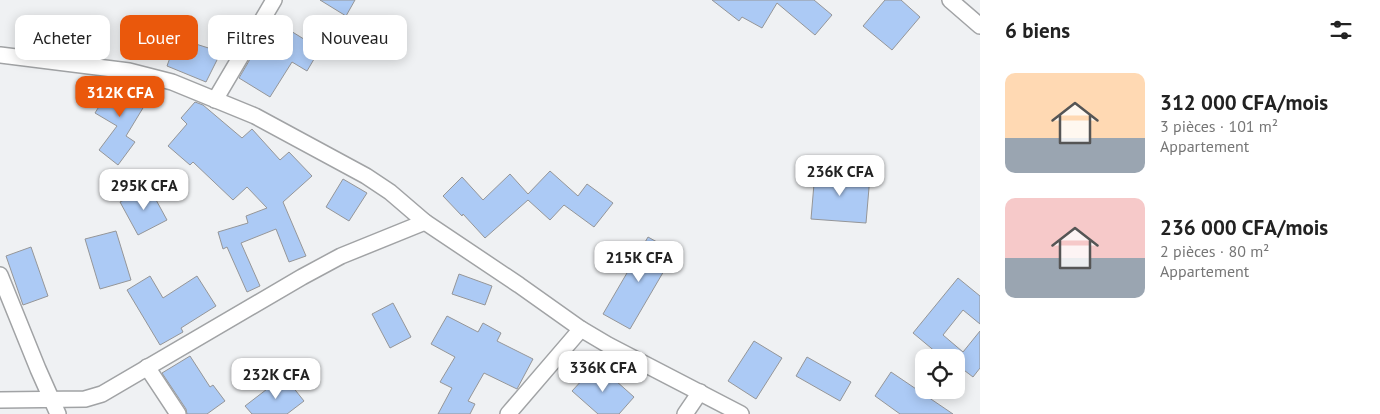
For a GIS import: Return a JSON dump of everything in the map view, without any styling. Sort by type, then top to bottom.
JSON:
[{"type":"street","points":[[215,100],[274,0]]},
{"type":"street","points":[[950,0],[980,26]]},
{"type":"street","points":[[0,55],[129,71],[172,82],[255,116],[366,176],[390,192],[425,222],[520,285],[581,329],[741,414]]},
{"type":"street","points":[[0,400],[55,407],[102,394],[333,260],[425,222]]},
{"type":"street","points":[[0,275],[55,407]]},
{"type":"street","points":[[508,414],[581,329]]},
{"type":"street","points":[[147,367],[178,414]]},
{"type":"street","points":[[685,414],[700,392]]},
{"type":"building","points":[[320,0],[355,0],[347,15]]},
{"type":"building","points":[[712,0],[814,0],[832,15],[815,35],[777,3],[762,28],[742,17],[739,21]]},
{"type":"building","points":[[885,0],[901,0],[920,17],[892,50],[863,26]]},
{"type":"building","points":[[293,32],[303,39],[303,60],[314,60],[307,71],[292,62],[270,97],[239,78],[250,60],[293,60]]},
{"type":"building","points":[[198,45],[208,48],[208,60],[217,60],[206,82],[167,66],[169,60],[198,60]]},
{"type":"building","points":[[116,79],[149,98],[126,136],[135,142],[118,165],[99,150],[117,126],[95,113]]},
{"type":"building","points":[[195,102],[203,105],[242,138],[252,129],[280,160],[289,152],[312,176],[283,202],[306,256],[289,262],[276,229],[241,243],[260,286],[247,292],[227,247],[223,249],[218,232],[248,223],[246,216],[267,208],[247,187],[233,200],[193,162],[190,165],[168,146],[187,124],[181,118]]},
{"type":"building","points":[[550,171],[578,196],[587,184],[613,203],[594,227],[564,205],[550,220],[528,200],[485,238],[443,196],[462,177],[483,200],[510,174],[528,194]]},
{"type":"building","points":[[815,172],[870,176],[866,223],[811,219]]},
{"type":"building","points":[[343,179],[367,193],[349,221],[326,207]]},
{"type":"building","points":[[149,187],[167,220],[138,235],[120,202]]},
{"type":"building","points":[[116,231],[131,280],[100,289],[85,239]]},
{"type":"building","points":[[648,237],[675,252],[630,329],[603,314]]},
{"type":"building","points":[[31,247],[48,296],[23,305],[6,256]]},
{"type":"building","points":[[459,274],[492,286],[485,305],[452,294]]},
{"type":"building","points":[[150,276],[163,298],[197,276],[216,306],[181,328],[183,332],[160,345],[127,290]]},
{"type":"building","points":[[958,278],[980,296],[980,324],[963,310],[943,335],[959,349],[932,349],[913,333]]},
{"type":"building","points":[[393,303],[411,337],[390,348],[372,314]]},
{"type":"building","points":[[447,316],[478,332],[483,323],[501,333],[497,341],[533,359],[517,389],[484,373],[468,401],[475,404],[470,414],[438,414],[452,388],[440,382],[455,357],[431,344]]},
{"type":"building","points":[[980,331],[980,368],[973,377],[965,371],[965,350]]},
{"type":"building","points":[[754,341],[782,358],[756,399],[728,381]]},
{"type":"building","points":[[190,356],[210,387],[213,385],[225,401],[207,414],[187,414],[186,409],[162,373]]},
{"type":"building","points":[[807,357],[851,382],[840,401],[796,376]]},
{"type":"building","points":[[597,364],[634,397],[619,414],[598,414],[572,391]]},
{"type":"building","points":[[891,372],[915,388],[915,399],[931,399],[953,414],[900,414],[875,396]]},
{"type":"building","points":[[284,376],[304,401],[287,414],[252,414],[245,406]]}]
